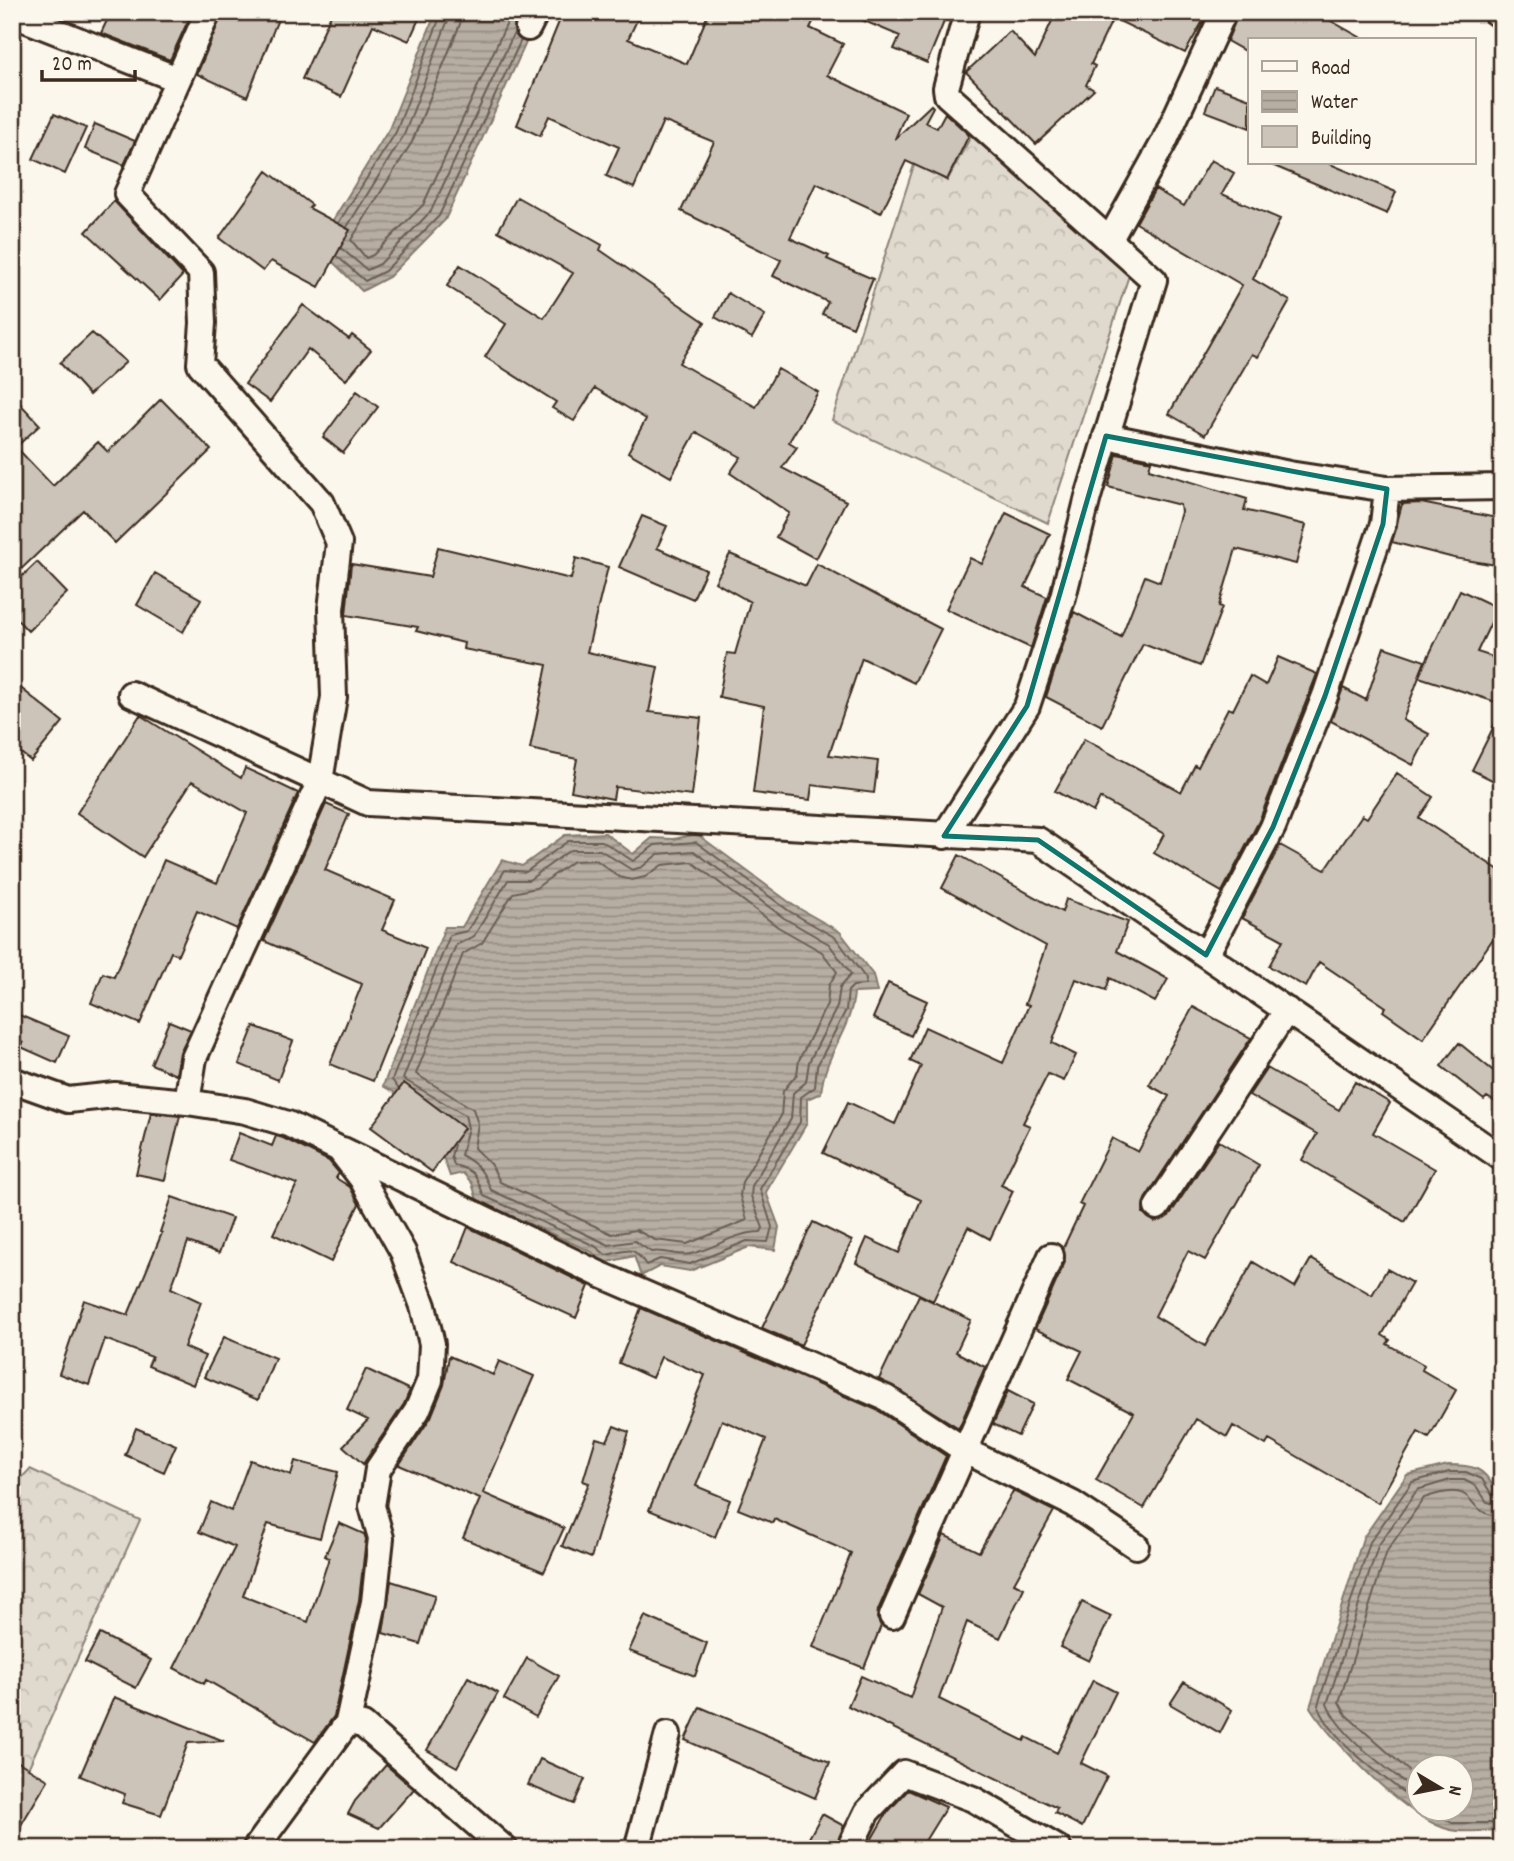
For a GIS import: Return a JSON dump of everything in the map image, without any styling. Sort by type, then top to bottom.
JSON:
[{"type":"street","points":[[187,1102],[194,1058],[320,781],[334,697],[331,609],[339,543],[322,503],[200,364],[203,323],[201,272],[127,194],[208,12]]},
{"type":"street","points":[[944,835],[1027,706],[1063,597],[1106,436],[1154,280],[947,95],[968,12]]},
{"type":"street","points":[[1110,239],[1164,142],[1224,12]]},
{"type":"street","points":[[1495,12],[1502,16]]},
{"type":"street","points":[[12,14],[177,79]]},
{"type":"street","points":[[1106,436],[1289,474],[1387,489],[1502,487]]},
{"type":"street","points":[[1206,955],[1273,827],[1325,696],[1383,524],[1387,489]]},
{"type":"street","points":[[131,694],[368,803],[1038,840],[1502,1158]]},
{"type":"street","points":[[1157,1207],[1287,1010]]},
{"type":"street","points":[[12,1080],[68,1100],[115,1096],[187,1102],[245,1111],[288,1124],[600,1274],[886,1398],[966,1451],[1073,1504],[1136,1546]]},
{"type":"street","points":[[255,1849],[348,1722],[374,1602],[381,1538],[372,1506],[378,1469],[417,1411],[430,1380],[432,1344],[423,1306],[402,1252],[373,1197],[339,1149]]},
{"type":"street","points":[[892,1616],[1051,1256]]},
{"type":"street","points":[[348,1722],[363,1725],[505,1849]]},
{"type":"street","points":[[637,1849],[668,1734]]},
{"type":"street","points":[[849,1849],[867,1812],[904,1773],[973,1798],[1059,1849]]},
{"type":"highlighted area","points":[[1106,436],[1387,489],[1383,524],[1325,696],[1273,827],[1206,955],[1038,840],[944,836],[1027,706]]},
{"type":"green space","points":[[971,136],[1131,269],[1048,523],[832,420],[915,162],[947,181]]},
{"type":"green space","points":[[30,1469],[140,1520],[22,1782],[12,1776],[12,1488]]},
{"type":"water","points":[[436,12],[540,12],[445,220],[389,277],[362,291],[317,246],[389,129]]},
{"type":"water","points":[[605,833],[633,854],[652,838],[674,839],[697,834],[793,905],[840,932],[873,975],[877,992],[854,993],[848,1019],[827,1065],[821,1093],[807,1099],[807,1123],[766,1192],[779,1227],[775,1250],[749,1247],[690,1271],[660,1266],[641,1276],[634,1256],[604,1263],[592,1252],[477,1200],[472,1183],[463,1173],[450,1176],[443,1157],[452,1125],[383,1086],[445,927],[462,927],[502,860],[522,866],[565,835]]},
{"type":"water","points":[[1448,1465],[1464,1466],[1481,1472],[1495,1489],[1502,1490],[1499,1830],[1451,1830],[1431,1822],[1476,1822],[1476,1752],[1406,1752],[1406,1806],[1353,1759],[1310,1707],[1363,1538],[1407,1475]]},
{"type":"building","points":[[111,12],[192,12],[170,60],[101,33]]},
{"type":"building","points":[[223,12],[262,12],[278,19],[247,97],[197,74]]},
{"type":"building","points":[[332,12],[422,12],[409,41],[373,25],[341,97],[302,79]]},
{"type":"building","points":[[563,12],[641,12],[628,39],[687,64],[709,12],[818,12],[810,28],[843,44],[827,75],[906,113],[895,139],[931,105],[933,107],[925,122],[937,128],[945,113],[969,135],[947,180],[906,161],[881,213],[816,183],[790,238],[829,256],[827,259],[873,279],[853,327],[822,314],[828,302],[773,276],[781,260],[681,211],[714,142],[663,121],[634,188],[606,176],[619,147],[549,116],[540,136],[517,125]]},
{"type":"building","points":[[843,12],[948,12],[927,63],[894,49],[900,36]]},
{"type":"building","points":[[1056,12],[1208,12],[1185,53],[1113,18],[1091,64],[1095,66],[1086,85],[1094,90],[1036,144],[966,72],[1010,31],[1035,58]]},
{"type":"building","points":[[1239,12],[1315,12],[1361,38],[1248,38],[1248,53],[1227,41]]},
{"type":"building","points":[[1215,86],[1248,98],[1248,127],[1205,111]]},
{"type":"building","points":[[54,114],[86,128],[65,174],[33,159]]},
{"type":"building","points":[[95,124],[135,141],[124,165],[85,149]]},
{"type":"building","points":[[1211,160],[1234,173],[1222,194],[1280,219],[1253,279],[1290,301],[1258,357],[1252,354],[1205,435],[1169,414],[1242,285],[1136,223],[1155,189],[1184,206]]},
{"type":"building","points":[[1269,164],[1330,164],[1396,192],[1387,214]]},
{"type":"building","points":[[267,171],[312,205],[309,208],[350,230],[319,287],[271,261],[263,271],[219,238]]},
{"type":"building","points":[[517,197],[602,245],[600,250],[705,322],[679,363],[756,407],[778,369],[818,392],[789,442],[797,447],[782,468],[846,501],[816,559],[776,537],[789,513],[730,473],[741,457],[696,432],[671,477],[628,452],[646,419],[595,388],[574,421],[552,408],[556,402],[485,357],[506,324],[447,286],[460,265],[544,318],[573,273],[498,231]]},
{"type":"building","points":[[114,201],[183,275],[160,300],[86,232]]},
{"type":"building","points":[[728,293],[765,315],[752,338],[715,317]]},
{"type":"building","points":[[303,305],[349,339],[352,335],[371,350],[346,380],[308,349],[270,402],[245,384]]},
{"type":"building","points":[[92,333],[126,362],[89,395],[60,363]]},
{"type":"building","points":[[357,391],[378,407],[343,453],[323,437]]},
{"type":"building","points":[[12,395],[40,425],[16,447],[53,486],[98,442],[108,452],[161,399],[211,450],[115,543],[83,510],[12,578]]},
{"type":"building","points":[[1117,454],[1151,461],[1149,469],[1247,499],[1244,510],[1306,525],[1296,564],[1236,549],[1219,606],[1222,607],[1200,666],[1143,644],[1102,726],[1046,697],[1074,612],[1121,637],[1145,576],[1160,582],[1181,512],[1180,505],[1108,487]]},
{"type":"building","points":[[1421,503],[1502,519],[1502,566],[1454,558],[1392,542],[1402,504]]},
{"type":"building","points":[[1006,513],[1050,534],[1025,587],[1047,597],[1031,648],[946,609],[970,558],[982,564]]},
{"type":"building","points":[[642,516],[667,526],[657,548],[706,570],[693,599],[619,567]]},
{"type":"building","points":[[438,547],[571,579],[576,558],[608,567],[587,652],[658,667],[649,712],[701,718],[692,796],[615,787],[613,799],[571,791],[577,759],[530,749],[547,665],[463,649],[464,643],[416,631],[418,627],[346,615],[351,564],[430,577]]},
{"type":"building","points":[[730,554],[806,586],[817,564],[941,629],[914,683],[862,658],[829,755],[878,761],[874,793],[812,785],[810,800],[753,793],[764,706],[719,697],[727,653],[735,654],[750,602],[715,582]]},
{"type":"building","points":[[37,562],[67,593],[28,631],[12,614],[12,586]]},
{"type":"building","points":[[155,573],[201,599],[183,632],[137,605]]},
{"type":"building","points":[[1460,590],[1498,608],[1477,652],[1502,660],[1502,704],[1419,677],[1403,720],[1429,734],[1413,765],[1331,721],[1343,688],[1366,700],[1384,647],[1425,661],[1419,676]]},
{"type":"building","points":[[1278,657],[1317,674],[1259,821],[1222,892],[1154,853],[1164,834],[1100,798],[1093,812],[1055,791],[1084,739],[1181,792],[1195,765],[1198,767],[1228,708],[1233,710],[1250,676],[1266,685]]},
{"type":"building","points":[[12,681],[63,722],[31,761],[12,746]]},
{"type":"building","points":[[1502,710],[1502,785],[1472,770]]},
{"type":"building","points":[[140,715],[241,778],[245,768],[298,793],[237,929],[197,911],[178,955],[171,952],[140,1024],[91,1003],[103,973],[114,977],[164,860],[217,883],[247,813],[192,781],[143,857],[77,813]]},
{"type":"building","points":[[1397,773],[1433,797],[1419,818],[1502,872],[1502,926],[1423,1039],[1383,1011],[1386,1007],[1319,962],[1306,987],[1269,966],[1283,940],[1242,918],[1280,845],[1325,870],[1362,815],[1367,818]]},
{"type":"building","points":[[326,804],[349,814],[325,870],[395,900],[382,930],[426,948],[373,1081],[330,1064],[362,984],[264,941]]},
{"type":"building","points":[[959,855],[1062,912],[1066,899],[1128,922],[1117,951],[1168,979],[1155,1002],[1110,978],[1106,990],[1076,979],[1052,1043],[1076,1055],[1064,1081],[1048,1074],[1023,1123],[1030,1126],[1001,1185],[1013,1191],[990,1239],[968,1227],[933,1301],[856,1263],[867,1238],[899,1253],[921,1200],[823,1153],[848,1102],[895,1124],[921,1066],[910,1061],[925,1027],[1003,1063],[1029,1005],[1025,1004],[1046,946],[942,888]]},
{"type":"building","points":[[888,983],[927,1001],[911,1036],[873,1018]]},
{"type":"building","points":[[1193,1007],[1251,1038],[1145,1199],[1143,1213],[1155,1222],[1169,1216],[1219,1141],[1259,1165],[1205,1260],[1188,1251],[1155,1316],[1205,1346],[1253,1262],[1295,1287],[1311,1259],[1372,1295],[1387,1269],[1412,1283],[1382,1335],[1390,1340],[1387,1344],[1424,1365],[1422,1370],[1456,1390],[1429,1438],[1418,1432],[1378,1503],[1269,1440],[1266,1445],[1233,1426],[1227,1437],[1196,1419],[1144,1508],[1096,1480],[1134,1413],[1068,1379],[1082,1351],[1035,1329],[1065,1262],[1063,1248],[1083,1206],[1079,1204],[1112,1138],[1138,1152],[1169,1096],[1149,1085]]},
{"type":"building","points":[[12,1012],[69,1036],[57,1063],[21,1047],[23,1043],[12,1038]]},
{"type":"building","points":[[169,1021],[191,1030],[180,1052],[176,1075],[151,1064]]},
{"type":"building","points":[[254,1026],[293,1041],[278,1080],[239,1064]]},
{"type":"building","points":[[1459,1043],[1502,1078],[1502,1106],[1487,1097],[1484,1100],[1441,1066]]},
{"type":"building","points":[[1267,1068],[1339,1110],[1355,1082],[1390,1103],[1373,1133],[1435,1169],[1405,1222],[1302,1160],[1317,1134],[1249,1095]]},
{"type":"building","points":[[404,1083],[464,1128],[432,1172],[371,1127]]},
{"type":"building","points":[[151,1113],[180,1116],[165,1180],[136,1174]]},
{"type":"building","points":[[239,1133],[272,1146],[276,1136],[283,1138],[329,1161],[339,1173],[336,1178],[350,1187],[359,1204],[331,1262],[273,1234],[297,1184],[229,1160]]},
{"type":"building","points":[[172,1197],[232,1218],[219,1253],[188,1242],[171,1288],[201,1302],[184,1347],[205,1356],[193,1385],[148,1366],[152,1357],[105,1339],[89,1385],[59,1374],[84,1300],[128,1315],[162,1233],[160,1232]]},
{"type":"building","points":[[813,1222],[852,1241],[801,1345],[762,1328]]},
{"type":"building","points":[[468,1227],[589,1286],[576,1318],[454,1262]]},
{"type":"building","points":[[919,1295],[971,1320],[956,1352],[985,1367],[959,1428],[879,1379]]},
{"type":"building","points":[[641,1308],[879,1411],[946,1456],[878,1610],[877,1618],[881,1626],[864,1668],[813,1647],[851,1553],[774,1519],[773,1523],[738,1509],[766,1439],[722,1420],[696,1486],[730,1500],[715,1537],[649,1510],[705,1375],[661,1357],[652,1378],[619,1363]]},
{"type":"building","points":[[224,1337],[275,1358],[258,1400],[204,1377]]},
{"type":"building","points":[[449,1356],[493,1375],[499,1361],[534,1376],[483,1493],[564,1528],[544,1572],[463,1538],[480,1499],[399,1465],[431,1417],[444,1385]]},
{"type":"building","points":[[366,1369],[410,1390],[404,1404],[363,1464],[343,1446],[368,1420],[347,1410]]},
{"type":"building","points":[[1008,1391],[1033,1404],[1018,1436],[993,1424]]},
{"type":"building","points":[[614,1426],[629,1432],[591,1558],[562,1546],[589,1483],[583,1481],[596,1438],[607,1441]]},
{"type":"building","points":[[136,1428],[176,1445],[164,1472],[125,1455]]},
{"type":"building","points":[[250,1460],[291,1475],[295,1461],[338,1472],[320,1538],[268,1524],[243,1596],[308,1622],[329,1558],[325,1556],[339,1523],[364,1534],[366,1539],[359,1600],[334,1716],[315,1742],[206,1680],[204,1684],[174,1668],[235,1547],[199,1532],[211,1502],[231,1511]]},
{"type":"building","points":[[1013,1491],[1054,1511],[1014,1583],[1024,1588],[1000,1638],[967,1622],[939,1699],[1024,1741],[1026,1737],[1057,1753],[1093,1680],[1116,1692],[1081,1763],[1107,1776],[1082,1827],[1055,1813],[1057,1808],[848,1706],[861,1676],[910,1698],[942,1607],[918,1594],[944,1535],[979,1552]]},
{"type":"building","points":[[391,1581],[435,1595],[420,1644],[383,1633]]},
{"type":"building","points":[[1082,1602],[1111,1616],[1089,1661],[1060,1647]]},
{"type":"building","points":[[645,1616],[707,1643],[695,1676],[629,1651]]},
{"type":"building","points":[[100,1634],[151,1660],[136,1688],[85,1662]]},
{"type":"building","points":[[527,1658],[559,1676],[536,1717],[504,1699]]},
{"type":"building","points":[[468,1677],[498,1693],[457,1767],[427,1750]]},
{"type":"building","points":[[1184,1682],[1232,1710],[1220,1733],[1170,1704]]},
{"type":"building","points":[[114,1697],[224,1741],[188,1743],[161,1815],[122,1803],[125,1794],[80,1776]]},
{"type":"building","points":[[700,1707],[830,1762],[815,1798],[685,1740]]},
{"type":"building","points":[[12,1758],[48,1780],[12,1840]]},
{"type":"building","points":[[540,1759],[585,1779],[574,1804],[528,1785]]},
{"type":"building","points":[[386,1765],[414,1789],[379,1828],[348,1814],[355,1801]]},
{"type":"building","points":[[908,1790],[946,1807],[920,1849],[866,1849],[886,1814]]},
{"type":"building","points":[[822,1814],[844,1826],[834,1849],[803,1849]]}]
